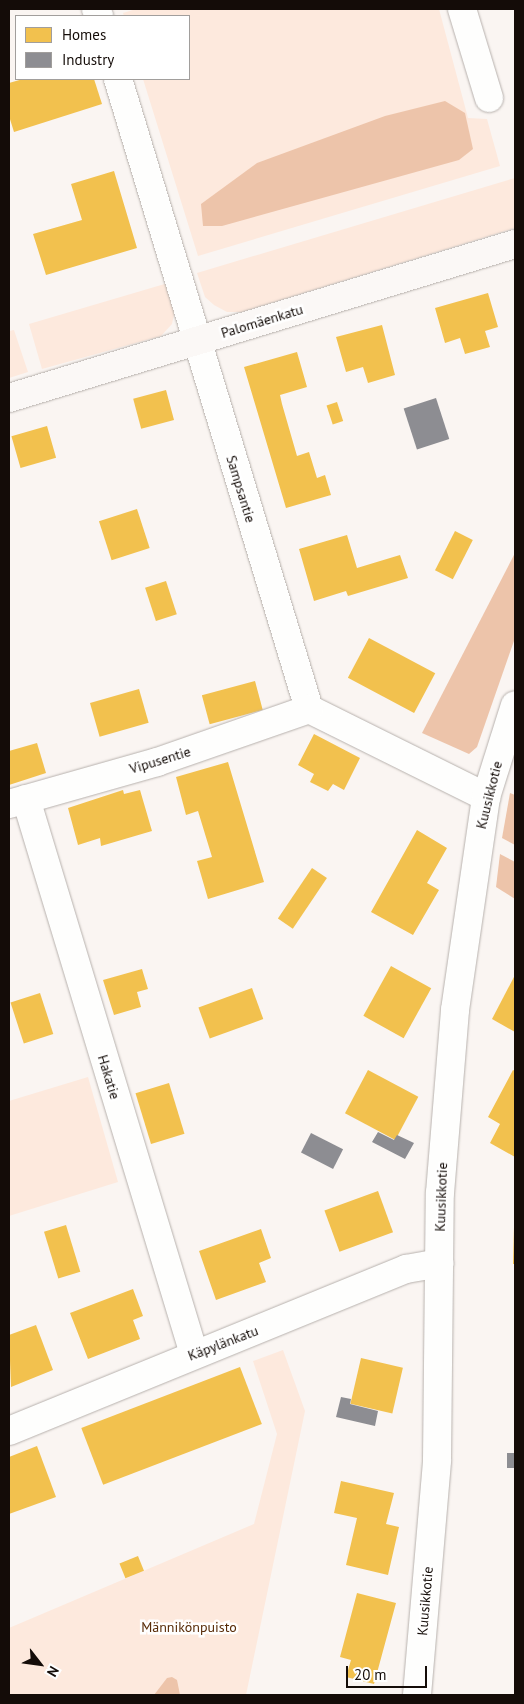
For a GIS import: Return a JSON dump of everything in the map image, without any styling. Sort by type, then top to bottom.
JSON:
[{"type":"street","points":[[462,9],[489,98]]},
{"type":"street","name":"Sampsantie","points":[[118,80],[309,709]]},
{"type":"street","name":"Palomäenkatu","points":[[9,398],[515,244]]},
{"type":"street","name":"Kuusikkotie","points":[[417,1695],[437,1460],[440,1193],[455,1010],[486,797],[515,705]]},
{"type":"street","points":[[309,709],[486,797]]},
{"type":"street","name":"Vipusentie","points":[[17,801],[157,762],[309,709]]},
{"type":"street","name":"Hakatie","points":[[17,801],[194,1354]]},
{"type":"street","name":"Käpylänkatu","points":[[9,1431],[406,1269],[439,1263]]},
{"type":"green space","points":[[136,9],[439,9],[468,118],[487,119],[500,166],[198,256],[143,80],[190,80],[190,15],[124,15],[123,13]]},
{"type":"green space","points":[[515,178],[515,228],[242,312],[227,312],[214,305],[205,297],[197,273]]},
{"type":"green space","points":[[168,283],[175,310],[172,324],[161,336],[42,369],[29,324]]},
{"type":"green space","points":[[14,330],[28,372],[9,378],[9,331]]},
{"type":"green space","points":[[88,1077],[118,1182],[9,1216],[9,1101]]},
{"type":"green space","name":"Männikönpuisto","points":[[283,1350],[305,1411],[246,1695],[9,1695],[9,1628],[254,1524],[277,1434],[253,1361]]},
{"type":"shaded area","points":[[445,101],[465,113],[473,149],[459,160],[222,226],[203,226],[201,204],[257,163],[385,116]]},
{"type":"shaded area","points":[[515,553],[515,638],[477,747],[469,754],[422,733]]},
{"type":"shaded area","points":[[510,793],[515,795],[515,845],[502,838]]},
{"type":"shaded area","points":[[500,854],[515,862],[515,899],[496,887]]},
{"type":"shaded area","points":[[172,1677],[177,1680],[180,1695],[154,1695],[167,1678]]},
{"type":"building: Homes","points":[[20,80],[94,80],[102,104],[14,132],[9,116],[9,83]]},
{"type":"building: Homes","points":[[114,171],[137,248],[46,275],[33,234],[82,220],[71,184]]},
{"type":"building: Homes","points":[[488,293],[498,327],[485,331],[490,347],[465,354],[460,338],[445,343],[435,308]]},
{"type":"building: Homes","points":[[382,325],[395,375],[368,383],[363,367],[346,372],[336,337]]},
{"type":"building: Homes","points":[[297,352],[307,387],[280,395],[282,404],[297,456],[309,452],[317,478],[325,475],[331,495],[286,508],[244,367]]},
{"type":"building: Homes","points":[[166,390],[174,420],[141,429],[133,399]]},
{"type":"building: Homes","points":[[337,402],[343,421],[333,424],[327,405]]},
{"type":"building: Homes","points":[[47,426],[56,458],[21,468],[11,436]]},
{"type":"building: Homes","points":[[137,509],[150,548],[112,560],[99,521]]},
{"type":"building: Homes","points":[[455,531],[473,540],[453,579],[435,570]]},
{"type":"building: Homes","points":[[347,535],[357,568],[400,555],[408,578],[348,596],[346,591],[314,601],[299,549]]},
{"type":"building: Homes","points":[[166,581],[177,614],[156,621],[145,588]]},
{"type":"building: Homes","points":[[369,638],[435,673],[414,713],[348,678]]},
{"type":"building: Homes","points":[[255,681],[263,710],[210,724],[202,695]]},
{"type":"building: Homes","points":[[139,689],[149,723],[100,737],[90,703]]},
{"type":"building: Homes","points":[[314,734],[360,758],[344,790],[333,784],[328,791],[310,782],[314,774],[298,765]]},
{"type":"building: Homes","points":[[37,743],[46,773],[9,785],[9,751]]},
{"type":"building: Homes","points":[[228,762],[264,882],[208,899],[197,861],[212,857],[198,811],[186,815],[176,777]]},
{"type":"building: Homes","points":[[123,790],[124,794],[140,790],[152,831],[101,846],[100,838],[78,845],[68,808]]},
{"type":"building: Homes","points":[[417,830],[447,848],[427,883],[439,890],[413,935],[371,912]]},
{"type":"building: Homes","points":[[312,868],[327,878],[293,929],[278,919]]},
{"type":"building: Homes","points":[[391,966],[431,988],[404,1038],[363,1016]]},
{"type":"building: Homes","points":[[142,969],[148,989],[137,992],[141,1007],[114,1015],[103,980]]},
{"type":"building: Homes","points":[[515,975],[515,1032],[492,1019]]},
{"type":"building: Homes","points":[[252,988],[263,1019],[210,1039],[198,1007]]},
{"type":"building: Homes","points":[[40,993],[53,1034],[24,1043],[11,1003]]},
{"type":"building: Homes","points":[[368,1070],[418,1097],[395,1140],[345,1113]]},
{"type":"building: Homes","points":[[513,1070],[515,1071],[515,1157],[490,1143],[500,1124],[488,1117]]},
{"type":"building: Homes","points":[[169,1083],[184,1134],[151,1144],[136,1093]]},
{"type":"building: Homes","points":[[378,1191],[393,1232],[339,1252],[324,1210]]},
{"type":"building: Homes","points":[[66,1225],[80,1272],[58,1279],[44,1232]]},
{"type":"building: Homes","points":[[514,1227],[515,1264],[513,1264]]},
{"type":"building: Homes","points":[[261,1229],[271,1258],[259,1263],[266,1282],[216,1300],[199,1251]]},
{"type":"building: Homes","points":[[133,1289],[143,1316],[133,1320],[140,1339],[88,1359],[70,1313]]},
{"type":"building: Homes","points":[[36,1325],[53,1370],[11,1387],[9,1335]]},
{"type":"building: Homes","points":[[361,1358],[403,1368],[392,1413],[350,1404]]},
{"type":"building: Homes","points":[[240,1367],[262,1424],[103,1485],[81,1428]]},
{"type":"building: Homes","points":[[37,1446],[56,1497],[9,1514],[9,1457]]},
{"type":"building: Homes","points":[[341,1481],[394,1493],[386,1524],[399,1527],[388,1575],[346,1565],[357,1518],[334,1513]]},
{"type":"building: Homes","points":[[138,1556],[144,1571],[125,1578],[119,1563]]},
{"type":"building: Homes","points":[[357,1593],[396,1603],[374,1684],[346,1677],[351,1660],[340,1657]]},
{"type":"building: Industry","points":[[436,398],[449,439],[417,449],[404,409]]},
{"type":"building: Industry","points":[[378,1132],[394,1140],[397,1135],[414,1143],[405,1159],[372,1142]]},
{"type":"building: Industry","points":[[311,1133],[343,1149],[333,1169],[301,1153]]},
{"type":"building: Industry","points":[[341,1397],[351,1399],[350,1404],[378,1411],[375,1426],[336,1417]]},
{"type":"building: Industry","points":[[507,1453],[515,1453],[515,1468],[507,1468]]}]
